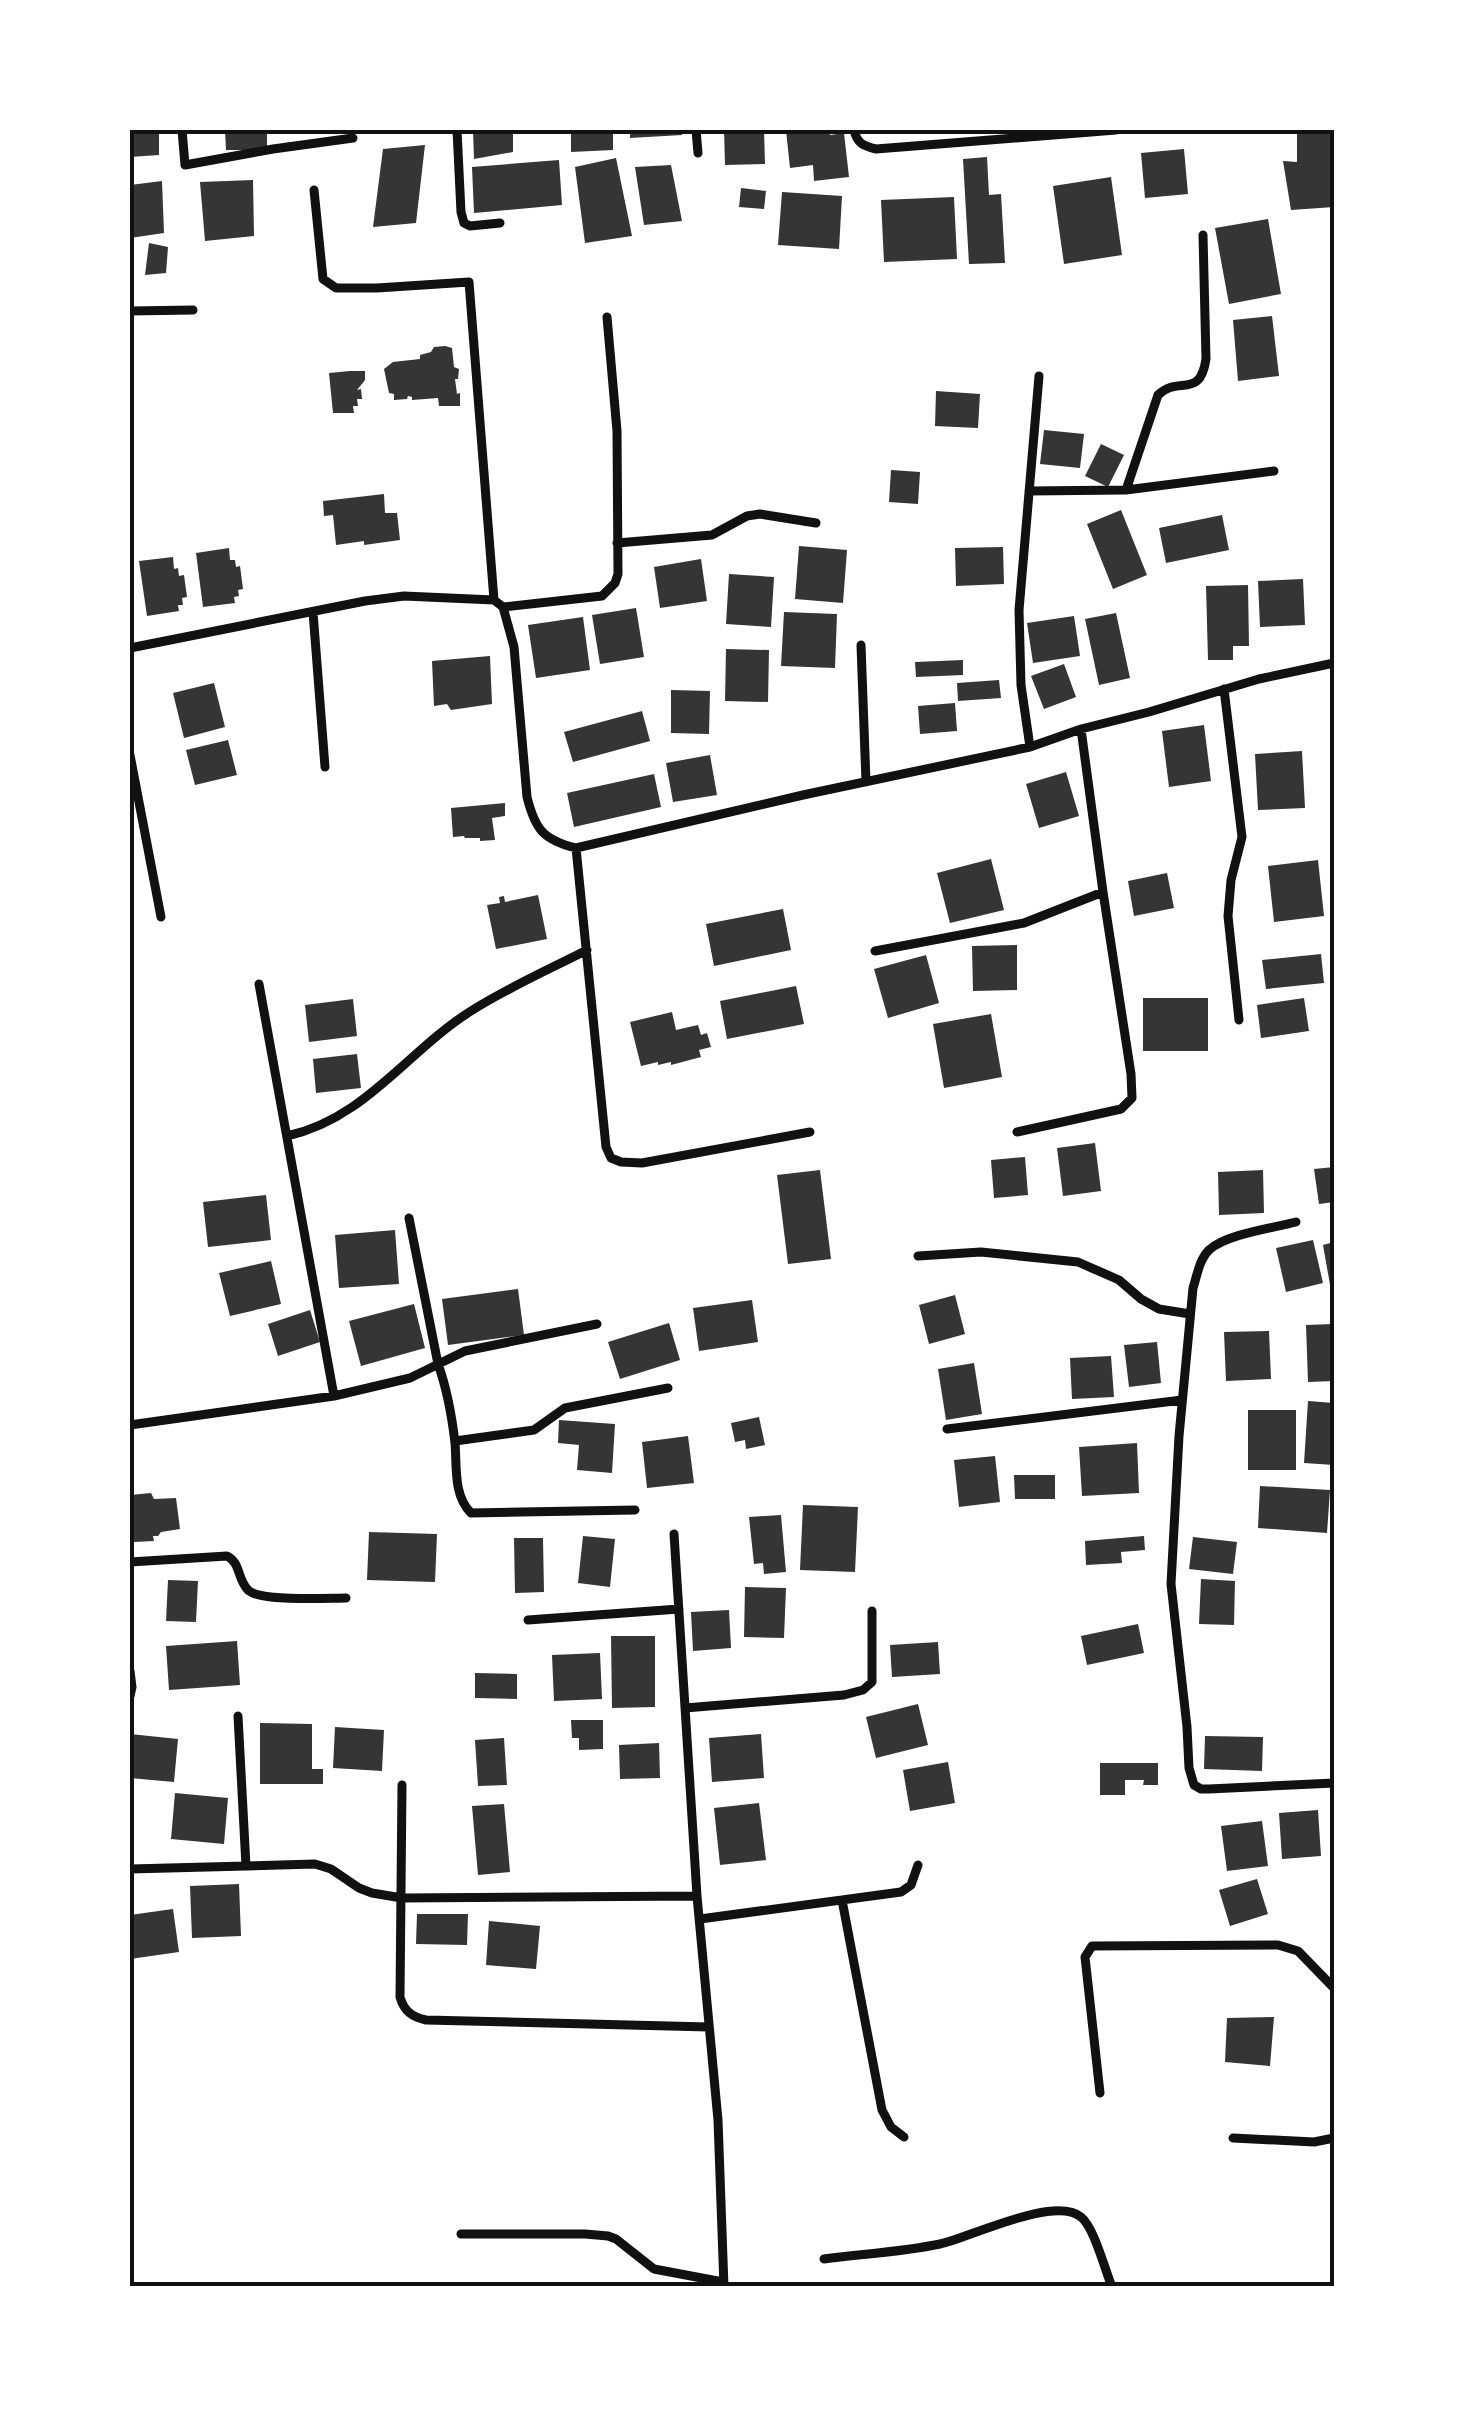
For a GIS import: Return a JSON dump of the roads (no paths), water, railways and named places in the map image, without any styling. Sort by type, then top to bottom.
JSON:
[{"type":"street","points":[[182,130],[185,165],[353,138]]},
{"type":"street","points":[[457,130],[464,223],[500,223]]},
{"type":"street","points":[[696,130],[698,154]]},
{"type":"street","points":[[854,130],[864,147],[876,149],[1116,130]]},
{"type":"street","points":[[314,190],[323,279],[336,288],[469,282],[499,604],[514,646],[527,797],[532,816],[545,836],[559,844],[576,848],[1030,748],[1082,728],[1259,679],[1334,663]]},
{"type":"street","points":[[1126,490],[1158,395],[1165,388],[1194,384],[1204,373],[1203,235]]},
{"type":"street","points":[[130,311],[193,310]]},
{"type":"street","points":[[130,648],[404,596],[499,604],[602,596],[618,574],[618,431],[607,317]]},
{"type":"street","points":[[1030,748],[1021,686],[1019,610],[1039,376]]},
{"type":"street","points":[[1030,491],[1126,490],[1274,471]]},
{"type":"street","points":[[617,542],[712,535],[747,516],[760,514],[816,523]]},
{"type":"street","points":[[313,612],[325,767]]},
{"type":"street","points":[[861,645],[866,782]]},
{"type":"street","points":[[1224,689],[1242,838],[1231,880],[1228,916],[1239,1020]]},
{"type":"street","points":[[1017,1132],[1121,1109],[1132,1098],[1132,1074],[1082,728]]},
{"type":"street","points":[[130,755],[161,916]]},
{"type":"street","points":[[576,848],[606,1147],[611,1158],[642,1162],[810,1132]]},
{"type":"street","points":[[875,950],[1024,923],[1103,892]]},
{"type":"street","points":[[287,1136],[306,1132],[360,1104],[470,1012],[587,950]]},
{"type":"street","points":[[258,984],[334,1396]]},
{"type":"street","points":[[409,1218],[444,1382],[464,1506],[470,1513],[635,1510]]},
{"type":"street","points":[[1296,1222],[1227,1240],[1209,1250],[1200,1265],[1193,1288],[1182,1400],[1171,1584],[1190,1778],[1194,1785],[1201,1790],[1334,1783]]},
{"type":"street","points":[[918,1256],[981,1252],[1078,1262],[1119,1280],[1159,1309],[1190,1314]]},
{"type":"street","points":[[130,1425],[334,1396],[410,1378],[464,1351],[597,1324]]},
{"type":"street","points":[[454,1441],[534,1430],[564,1408],[668,1388]]},
{"type":"street","points":[[948,1429],[1182,1400]]},
{"type":"street","points":[[461,2234],[608,2236],[654,2269],[723,2284],[718,2120],[697,1896],[674,1534]]},
{"type":"street","points":[[130,1562],[227,1556],[236,1562],[244,1586],[257,1596],[346,1598]]},
{"type":"street","points":[[528,1620],[679,1609]]},
{"type":"street","points":[[685,1708],[844,1695],[863,1690],[872,1682],[872,1612]]},
{"type":"street","points":[[130,1671],[130,1696]]},
{"type":"street","points":[[238,1716],[246,1866]]},
{"type":"street","points":[[402,1785],[400,1997],[402,2006],[416,2018],[709,2028]]},
{"type":"street","points":[[130,1870],[315,1864],[332,1868],[372,1893],[402,1898],[697,1896]]},
{"type":"street","points":[[700,1919],[901,1892],[911,1884],[918,1865]]},
{"type":"street","points":[[842,1900],[882,2110],[890,2128],[904,2138]]},
{"type":"street","points":[[1100,2093],[1084,1957],[1092,1946],[1278,1944],[1298,1950],[1334,1988]]},
{"type":"street","points":[[1232,2138],[1314,2142],[1334,2138]]},
{"type":"street","points":[[824,2259],[938,2245],[1003,2221],[1052,2212],[1076,2213],[1084,2218],[1091,2232],[1112,2287]]}]
